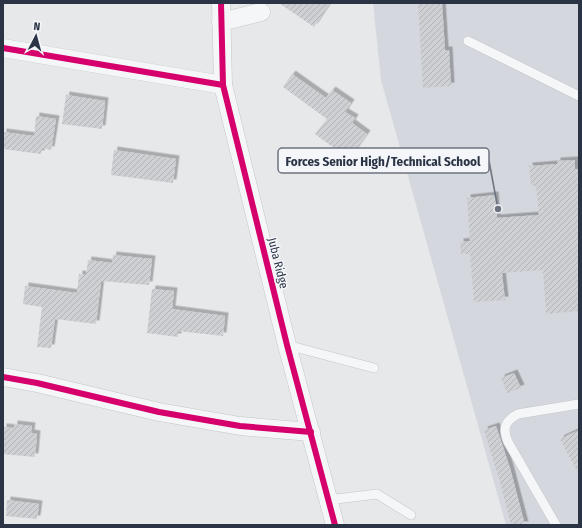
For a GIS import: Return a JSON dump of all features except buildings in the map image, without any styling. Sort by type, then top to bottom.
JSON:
[{"type":"street","name":"Juba Ridge","points":[[221,3],[223,85],[287,345],[335,525]]},
{"type":"street","points":[[222,22],[261,12]]},
{"type":"street","points":[[3,48],[223,85]]},
{"type":"street","points":[[3,377],[36,383],[159,412],[240,426],[311,432]]},
{"type":"lane","points":[[468,41],[579,96]]},
{"type":"lane","points":[[287,345],[374,368]]},
{"type":"lane","points":[[556,525],[504,433],[506,425],[511,418],[518,414],[579,404]]},
{"type":"lane","points":[[328,500],[377,494],[411,515]]},
{"type":"shaded area","points":[[373,3],[579,3],[579,525],[506,525],[381,80]]},
{"type":"cycle path","points":[[221,3],[223,85],[287,345],[335,525]]},
{"type":"cycle path","points":[[3,48],[223,85]]},
{"type":"cycle path","points":[[3,377],[37,383],[159,412],[240,426],[311,432]]},
{"type":"place","name":"Forces Senior High/Technical School","points":[[498,209]]}]
